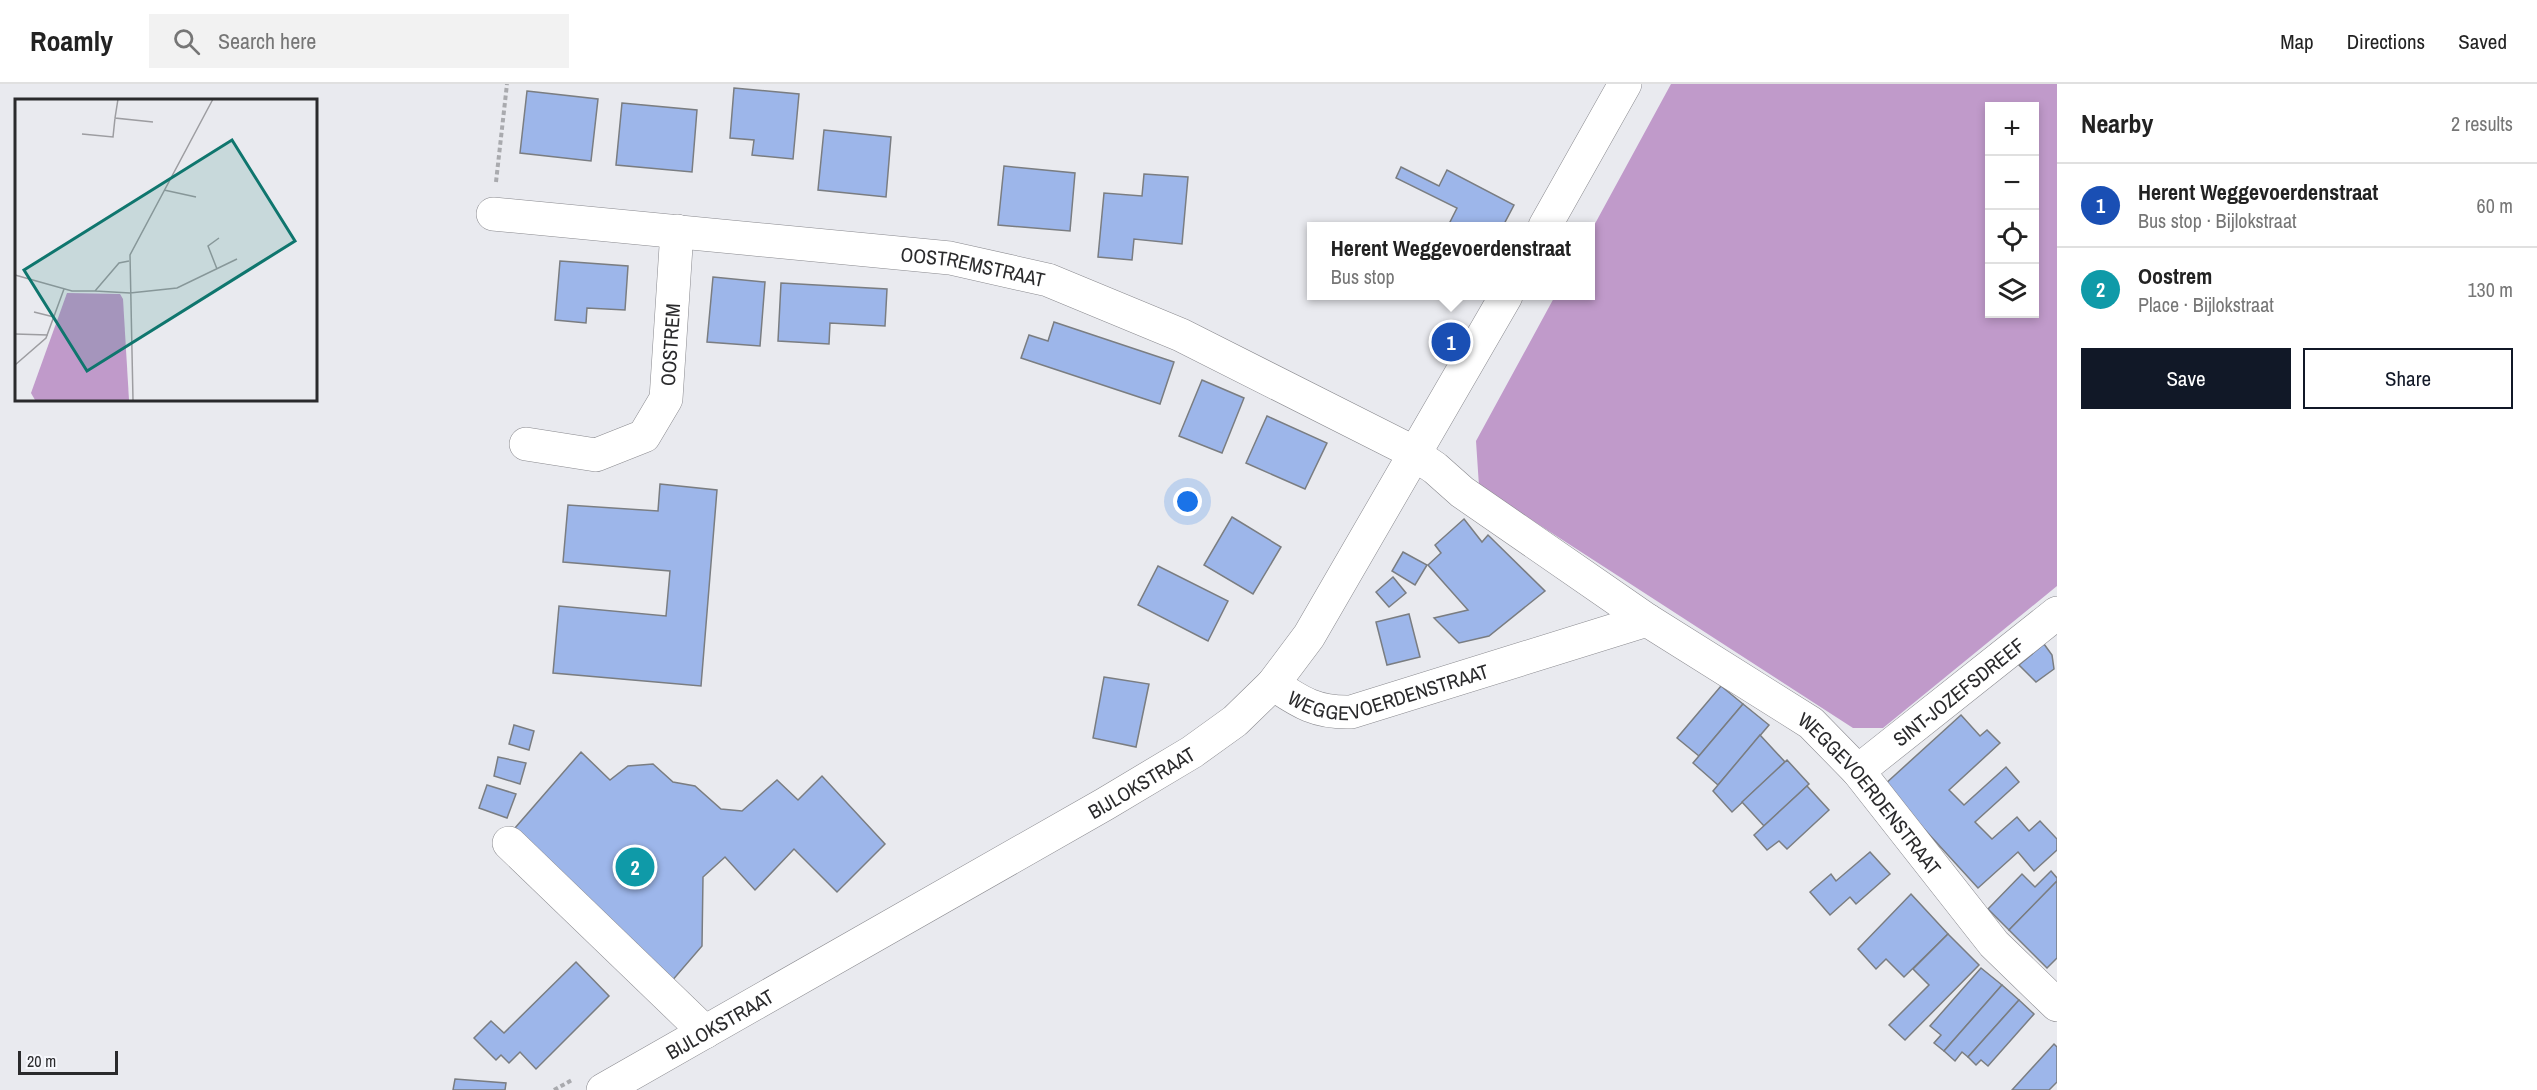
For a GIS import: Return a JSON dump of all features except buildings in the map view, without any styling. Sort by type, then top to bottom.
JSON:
[{"type":"street","points":[[1547,222],[1625,84]]},
{"type":"street","name":"OOSTREMSTRAAT","points":[[493,214],[950,258],[1048,280],[1181,335],[1415,454]]},
{"type":"street","name":"OOSTREM","points":[[526,444],[596,454],[644,436],[666,399],[677,231]]},
{"type":"street","name":"BIJLOKSTRAAT","points":[[589,1084],[705,1032],[1105,804],[1192,752],[1234,721],[1273,684],[1309,636],[1504,300]]},
{"type":"street","name":"WEGGEVOERDENSTRAAT","points":[[1415,454],[1462,492],[1647,620],[1811,723],[1858,771],[1994,944],[2057,1005]]},
{"type":"street","name":"SINT-JOZEFSDREEF","points":[[1858,771],[2055,619]]},
{"type":"street","name":"WEGGEVOERDENSTRAAT","points":[[1273,684],[1307,706],[1329,712],[1351,712],[1647,620]]},
{"type":"street","points":[[509,843],[705,1032]]},
{"type":"path","points":[[493,214],[507,84]]},
{"type":"path","points":[[554,1090],[589,1084]]},
{"type":"shaded area","points":[[1671,84],[2057,84],[2057,586],[1883,728],[1853,728],[1479,486],[1476,441],[1553,300],[1595,300],[1595,224]]},
{"type":"place","name":"Herent Weggevoerdenstraat","points":[[1451,342]]},
{"type":"place","name":"Oostrem","points":[[635,867]]}]
